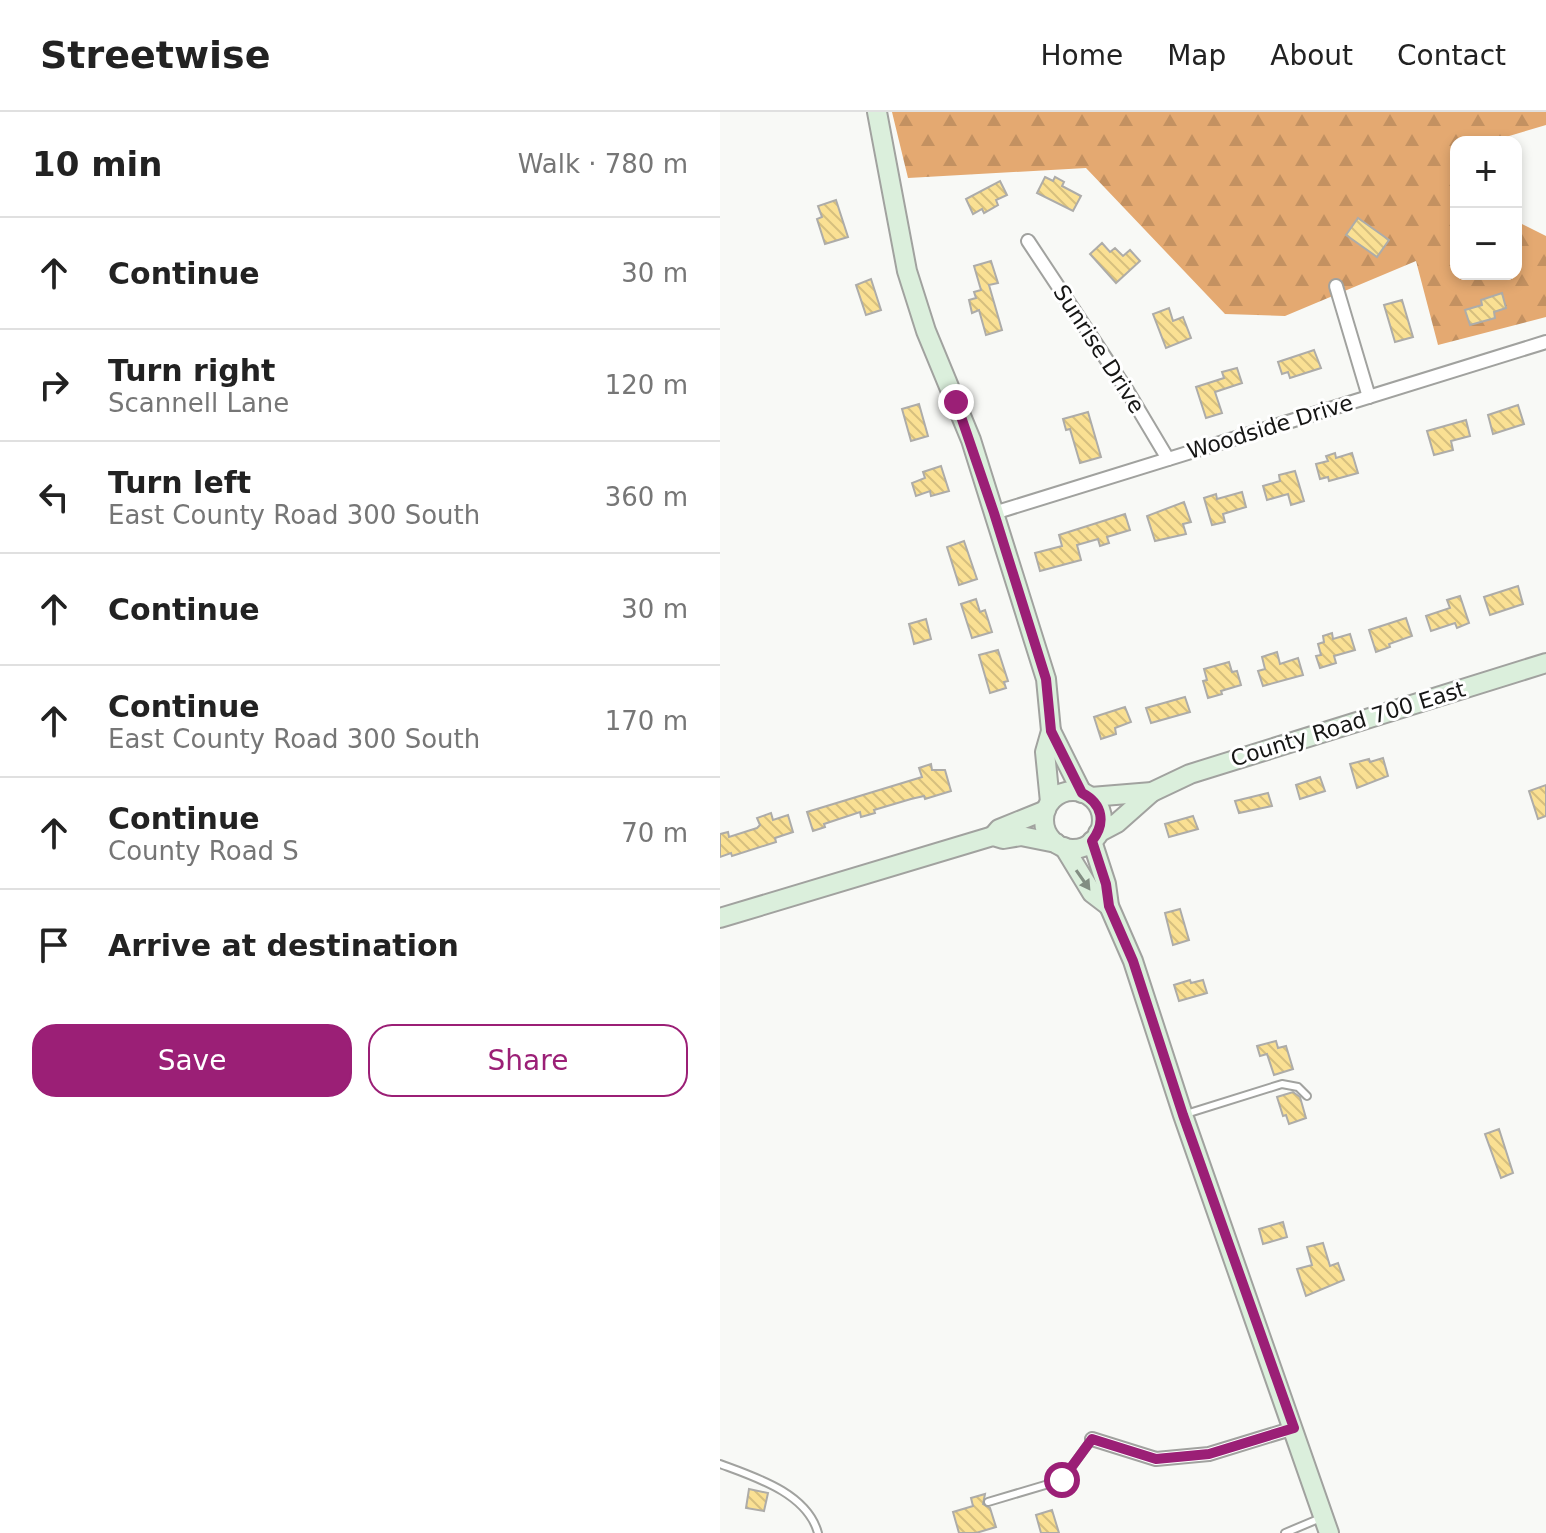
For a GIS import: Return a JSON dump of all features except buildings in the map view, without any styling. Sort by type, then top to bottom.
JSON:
[{"type":"street","points":[[877,112],[907,271],[926,331],[956,402],[994,513],[1046,679],[1051,731],[1045,752],[1048,806],[1045,827],[1092,893],[1109,906]]},
{"type":"street","name":"Sunrise Drive","points":[[1028,241],[1128,392],[1168,459]]},
{"type":"street","points":[[1336,286],[1369,397]]},
{"type":"street","name":"Woodside Drive","points":[[994,513],[1546,342]]},
{"type":"street","name":"County Road 700 East","points":[[1095,837],[1111,828],[1152,792],[1190,774],[1546,663]]},
{"type":"street","points":[[1051,731],[1101,814],[1095,837],[1109,906],[1133,961],[1183,1115],[1326,1525]]},
{"type":"street","points":[[720,918],[993,836],[999,829],[1048,806],[1065,792],[1087,795]]},
{"type":"street","name":"County Road 700 East","points":[[1087,795],[1152,792]]},
{"type":"street","points":[[993,836],[1003,839],[1021,836],[1074,849],[1095,837]]},
{"type":"street","points":[[1092,1439],[1156,1459],[1209,1454],[1294,1428]]},
{"type":"lane","points":[[1183,1115],[1282,1084],[1298,1087],[1307,1096]]},
{"type":"lane","points":[[988,1502],[1062,1480],[1092,1439]]},
{"type":"lane","points":[[720,1464],[779,1489],[815,1520],[818,1533]]},
{"type":"lane","points":[[1285,1533],[1326,1525]]},
{"type":"green space","points":[[892,112],[1546,112],[1546,125],[1509,136],[1450,136],[1450,280],[1522,280],[1522,224],[1546,236],[1546,317],[1438,345],[1416,261],[1285,316],[1225,314],[1086,168],[908,178]]},
{"type":"route","points":[[956,402],[971,440],[1046,679],[1051,731],[1082,793],[1091,797],[1101,814],[1098,833],[1092,841],[1106,884],[1109,906],[1133,961],[1183,1115],[1294,1428],[1209,1454],[1156,1459],[1092,1439],[1062,1480]]}]
